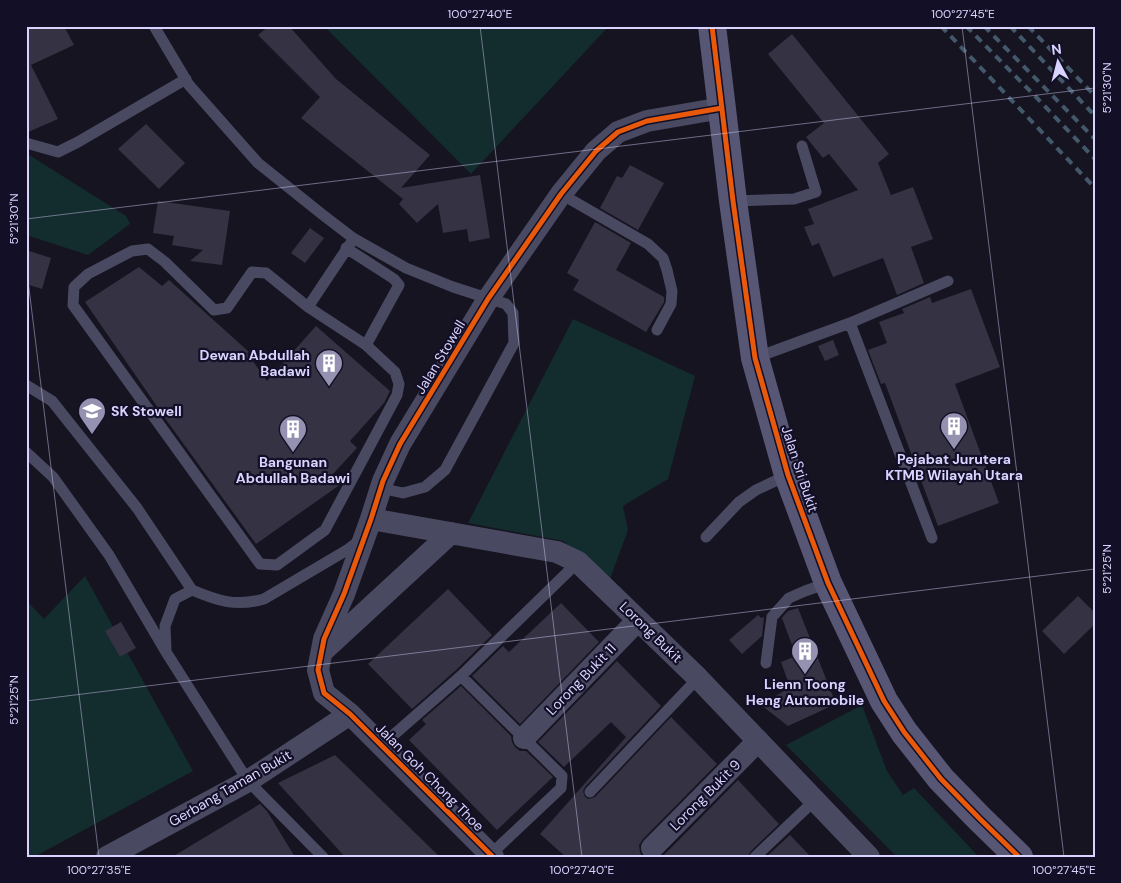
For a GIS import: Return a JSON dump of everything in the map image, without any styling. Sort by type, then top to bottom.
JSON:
[{"type":"street","name":"Jalan Sri Bukit","points":[[712,26],[733,201],[755,358],[788,475],[828,583],[884,702],[904,732],[941,779],[1020,857]]},
{"type":"street","name":"Jalan Stowell","points":[[350,714],[324,693],[318,670],[324,639],[344,594],[380,488],[400,444],[488,299],[561,194],[596,151],[618,132],[647,121],[722,108]]},
{"type":"street","name":"Lorong Bukit","points":[[368,527],[451,533],[557,552],[578,562],[698,678],[869,857]]},
{"type":"street","points":[[321,653],[451,533]]},
{"type":"street","name":"Lorong Bukit 11","points":[[524,738],[638,620]]},
{"type":"street","name":"Gerbang Taman Bukit","points":[[107,857],[248,781],[350,714]]},
{"type":"street","name":"Jalan Goh Chong Thoe","points":[[350,714],[492,855]]},
{"type":"street","name":"Lorong Bukit 9","points":[[652,848],[758,741]]},
{"type":"lane","points":[[154,26],[189,85],[258,162],[353,238],[406,268],[453,287],[506,304],[513,313],[514,343],[445,470],[425,487],[403,493],[380,488]]},
{"type":"lane","points":[[26,142],[58,152],[186,79]]},
{"type":"lane","points":[[733,201],[794,199],[816,192],[802,146]]},
{"type":"lane","points":[[561,194],[648,244],[663,258],[672,291],[671,304],[657,330]]},
{"type":"lane","points":[[308,307],[353,238]]},
{"type":"lane","points":[[346,248],[394,279],[399,285],[366,345]]},
{"type":"lane","points":[[148,249],[165,262],[214,310],[227,308],[252,272],[266,273],[308,307],[366,345],[395,372],[399,384],[397,395],[325,530],[277,565],[260,564],[73,305],[74,287],[88,274],[132,252],[148,249]]},
{"type":"lane","points":[[755,358],[850,322],[948,281]]},
{"type":"lane","points":[[850,322],[932,538]]},
{"type":"lane","points":[[28,387],[52,401],[137,508],[192,590],[212,599],[235,603],[250,603],[264,599],[347,550],[368,527]]},
{"type":"lane","points":[[26,452],[53,477],[110,554],[166,652],[248,781],[323,857]]},
{"type":"lane","points":[[706,537],[738,502],[756,490],[788,475]]},
{"type":"lane","points":[[382,745],[461,676],[578,562]]},
{"type":"lane","points":[[766,663],[772,617],[789,598],[828,583]]},
{"type":"lane","points":[[166,652],[165,626],[175,600],[192,590]]},
{"type":"lane","points":[[461,676],[562,776],[561,788],[492,855]]},
{"type":"lane","points":[[590,792],[698,678]]},
{"type":"lane","points":[[755,857],[815,800]]},
{"type":"green space","points":[[324,26],[609,26],[471,174]]},
{"type":"green space","points":[[26,153],[126,216],[130,224],[88,255],[26,235]]},
{"type":"green space","points":[[573,319],[695,376],[668,479],[623,506],[628,530],[610,579],[563,541],[468,523]]},
{"type":"green space","points":[[85,576],[193,771],[34,857],[26,857],[26,600],[44,619]]},
{"type":"green space","points":[[862,705],[887,771],[903,795],[914,788],[979,857],[897,857],[786,745]]},
{"type":"building","points":[[26,26],[64,26],[74,45],[31,65],[58,119],[26,133]]},
{"type":"building","points":[[269,26],[289,26],[336,79],[430,155],[401,188],[480,175],[490,238],[469,242],[467,229],[443,233],[438,204],[417,223],[399,204],[403,199],[301,118],[320,97],[258,35]]},
{"type":"building","points":[[792,34],[889,154],[878,163],[891,195],[913,187],[933,239],[911,247],[924,283],[897,295],[883,258],[833,277],[819,243],[812,246],[804,227],[814,224],[808,209],[858,190],[829,154],[823,158],[806,137],[824,123],[768,54]]},
{"type":"building","points":[[146,124],[185,163],[159,189],[118,149]]},
{"type":"building","points":[[630,165],[664,183],[638,230],[600,208],[617,176],[622,178]]},
{"type":"building","points":[[158,201],[230,211],[222,265],[190,261],[203,250],[172,245],[174,236],[153,233]]},
{"type":"building","points":[[595,222],[631,243],[616,270],[664,297],[664,302],[646,332],[573,290],[579,280],[567,273]]},
{"type":"building","points":[[310,228],[324,238],[305,263],[291,253]]},
{"type":"building","points":[[26,250],[51,258],[42,289],[26,284]]},
{"type":"building","points":[[139,267],[162,286],[169,280],[249,352],[247,353],[267,381],[316,326],[390,391],[384,403],[350,441],[357,448],[333,474],[341,484],[256,544],[167,421],[85,302]]},
{"type":"building","name":"Pejabat Jurutera KTMB Wilayah Utara","points":[[971,289],[1000,367],[955,384],[999,503],[938,526],[885,383],[881,384],[868,350],[887,343],[879,322],[904,313],[902,309],[930,297],[932,303]]},
{"type":"building","points":[[833,340],[839,355],[825,361],[818,346]]},
{"type":"building","points":[[448,589],[492,635],[412,709],[368,664]]},
{"type":"building","points":[[1078,596],[1095,613],[1095,624],[1064,654],[1042,631]]},
{"type":"building","points":[[561,603],[599,642],[520,724],[472,676],[503,646],[509,652]]},
{"type":"building","name":"Lienn Toong Heng Automobile","points":[[798,608],[836,704],[788,726],[761,705],[790,687],[781,662],[796,656],[782,618],[779,621],[788,611]]},
{"type":"building","points":[[758,615],[761,618],[764,617],[762,636],[742,654],[729,640]]},
{"type":"building","points":[[121,622],[136,648],[120,657],[105,631]]},
{"type":"building","points":[[617,661],[661,706],[585,787],[583,791],[585,797],[589,799],[595,797],[671,717],[717,764],[643,839],[639,845],[642,857],[566,857],[540,834],[626,737],[611,722],[564,767],[538,742]]},
{"type":"building","points":[[461,686],[511,736],[515,747],[520,751],[526,751],[553,777],[497,830],[409,740],[426,724],[422,720]]},
{"type":"building","points":[[335,755],[440,857],[345,857],[278,783]]},
{"type":"building","points":[[738,780],[779,824],[750,852],[748,857],[662,857]]},
{"type":"building","points":[[260,804],[267,811],[295,857],[172,857]]},
{"type":"building","points":[[790,835],[811,857],[766,857]]},
{"type":"railway","points":[[941,26],[1095,188]]},
{"type":"railway","points":[[966,26],[1095,159]]},
{"type":"railway","points":[[984,26],[1095,139]]},
{"type":"railway","points":[[1010,26],[1095,116]]},
{"type":"railway","points":[[1028,26],[1095,96]]},
{"type":"cycle path","points":[[712,26],[733,201],[755,358],[788,475],[828,583],[884,701],[904,732],[941,779],[1019,857]]},
{"type":"cycle path","points":[[493,857],[350,714],[324,693],[318,670],[324,639],[344,594],[383,481],[400,444],[488,299],[561,194],[596,151],[618,132],[647,121],[722,108]]},
{"type":"place","name":"Dewan Abdullah Badawi","points":[[329,387]]},
{"type":"place","name":"SK Stowell","points":[[92,435]]},
{"type":"place","name":"Pejabat Jurutera KTMB Wilayah Utara","points":[[954,450]]},
{"type":"place","name":"Bangunan Abdullah Badawi","points":[[293,453]]},
{"type":"place","name":"Lienn Toong Heng Automobile","points":[[805,675]]}]
